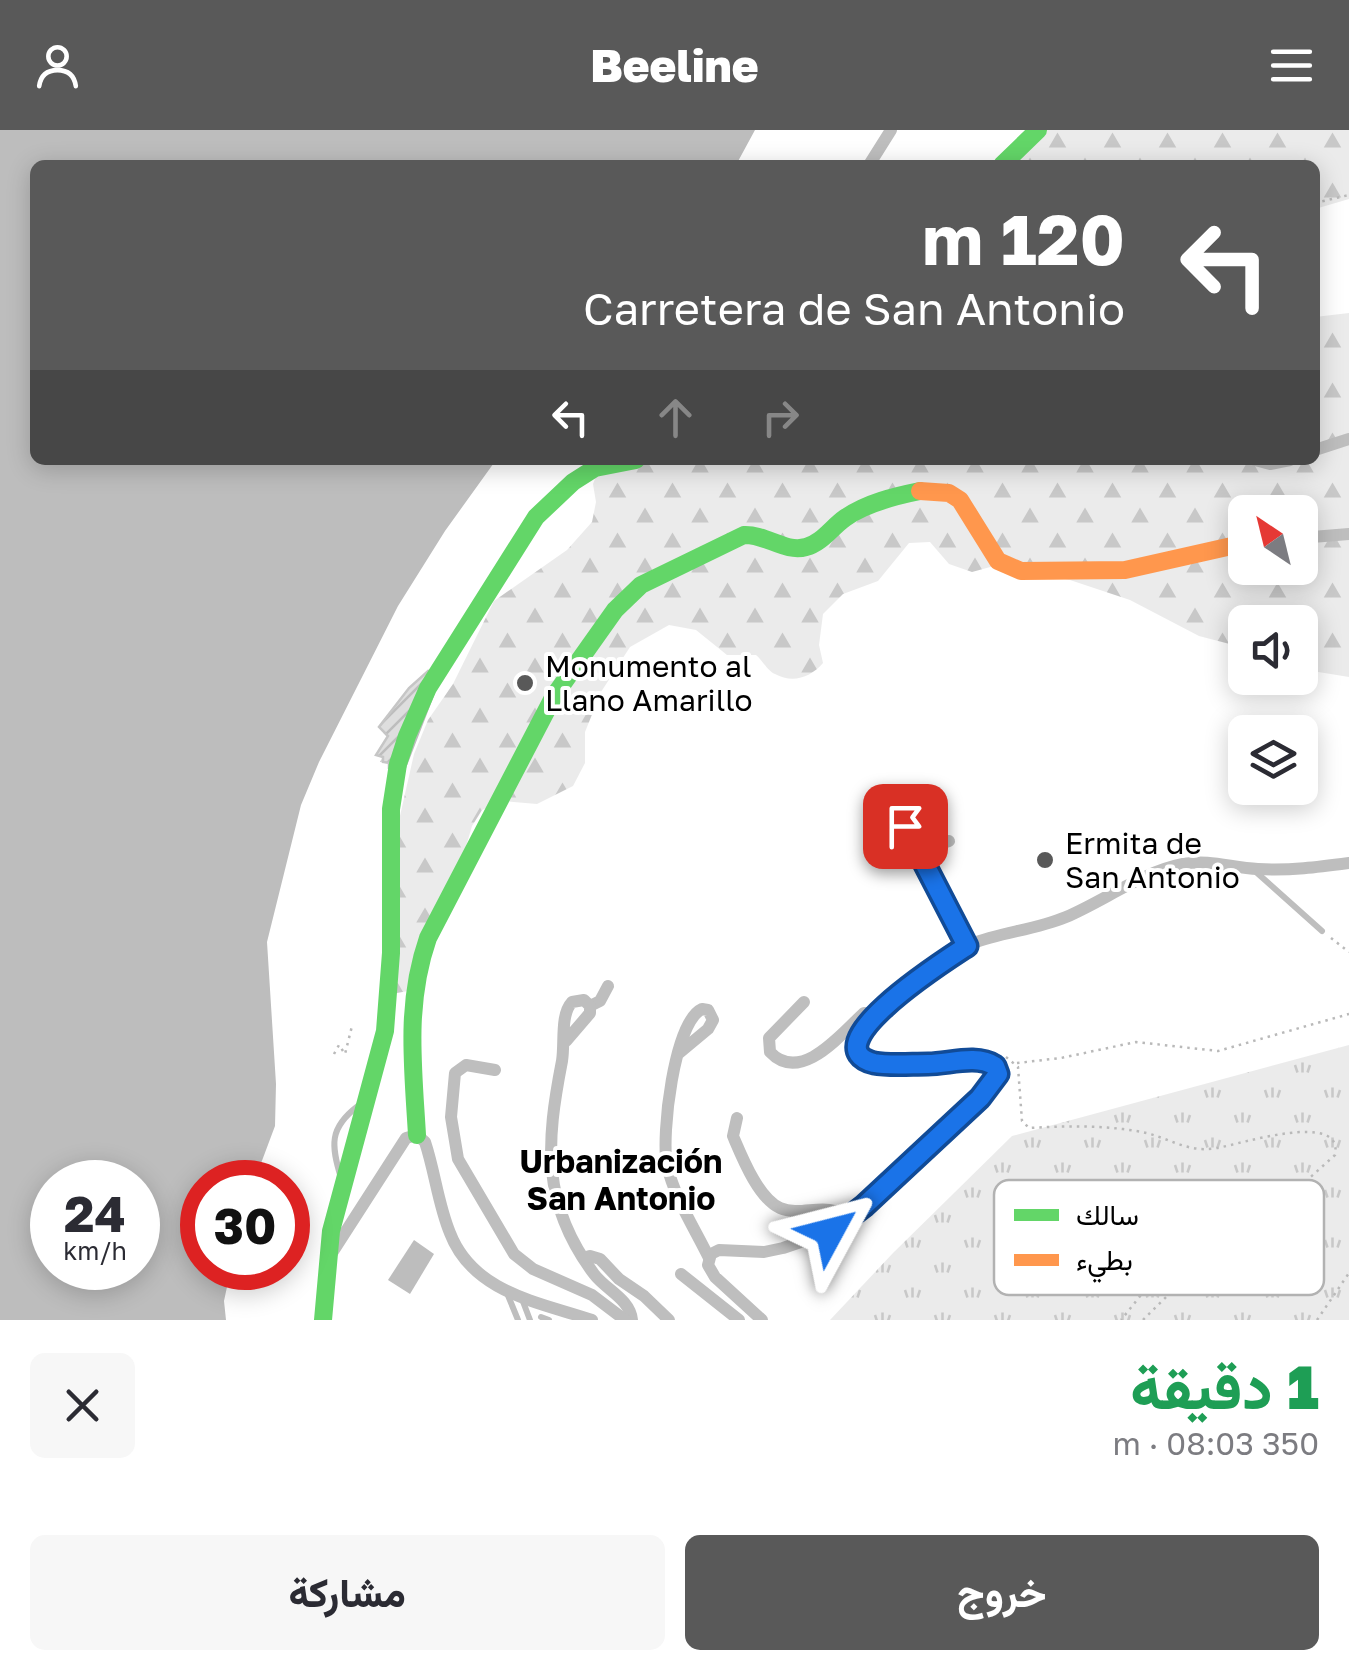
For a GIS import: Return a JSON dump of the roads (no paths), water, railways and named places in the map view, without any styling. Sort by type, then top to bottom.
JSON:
[{"type":"street","points":[[872,160],[891,130]]},
{"type":"street","points":[[1007,160],[1038,130]]},
{"type":"street","points":[[1320,449],[1349,440]]},
{"type":"street","points":[[323,1320],[326,1262],[385,1031],[390,991],[391,809],[407,736],[428,688],[520,537],[554,498],[600,465]]},
{"type":"street","points":[[592,1320],[506,1292],[475,1271],[455,1244],[426,1145],[417,1136],[410,1022],[428,938],[554,696],[594,637],[641,585],[744,534],[760,534],[794,548],[804,548],[856,510],[932,489],[956,496],[992,556],[1000,564],[1018,570],[1122,570],[1228,545]]},
{"type":"street","points":[[1318,537],[1349,534]]},
{"type":"street","points":[[905,826],[967,946]]},
{"type":"street","points":[[918,851],[949,841]]},
{"type":"street","points":[[709,1258],[719,1250],[764,1252],[830,1232],[980,1098],[998,1074],[995,1066],[983,1060],[929,1064],[869,1061],[860,1053],[858,1040],[874,1014],[967,946],[1049,924],[1148,876],[1184,864],[1221,863],[1288,870],[1349,862]]},
{"type":"street","points":[[590,1006],[600,1001],[608,986]]},
{"type":"street","points":[[590,1006],[580,999],[567,1007],[566,1041],[552,1110],[551,1177],[563,1222],[604,1286],[628,1305],[628,1320]]},
{"type":"street","points":[[804,1002],[769,1038],[770,1052],[780,1060],[804,1061],[840,1039],[864,1013],[874,1014]]},
{"type":"street","points":[[566,1041],[590,1014],[590,1006]]},
{"type":"street","points":[[678,1054],[668,1112],[666,1158],[709,1258],[708,1266],[759,1319]]},
{"type":"street","points":[[495,1070],[466,1064],[455,1073],[451,1132],[464,1172],[523,1262],[582,1289],[628,1320]]},
{"type":"street","points":[[737,1118],[733,1136],[769,1200],[789,1210],[833,1209],[848,1219]]},
{"type":"street","points":[[326,1262],[406,1138],[417,1136]]},
{"type":"street","points":[[584,1258],[600,1258],[619,1280],[644,1296],[668,1320]]},
{"type":"street","points":[[681,1274],[739,1320]]},
{"type":"lane","points":[[1252,869],[1322,931]]},
{"type":"lane","points":[[506,1292],[518,1320]]},
{"type":"lane","points":[[522,1298],[530,1320]]},
{"type":"place","name":"Monumento al Llano Amarillo","points":[[525,683]]},
{"type":"place","name":"Ermita de San Antonio","points":[[1045,860]]},
{"type":"district","name":"Urbanización San Antonio","points":[[621,1180]]}]
